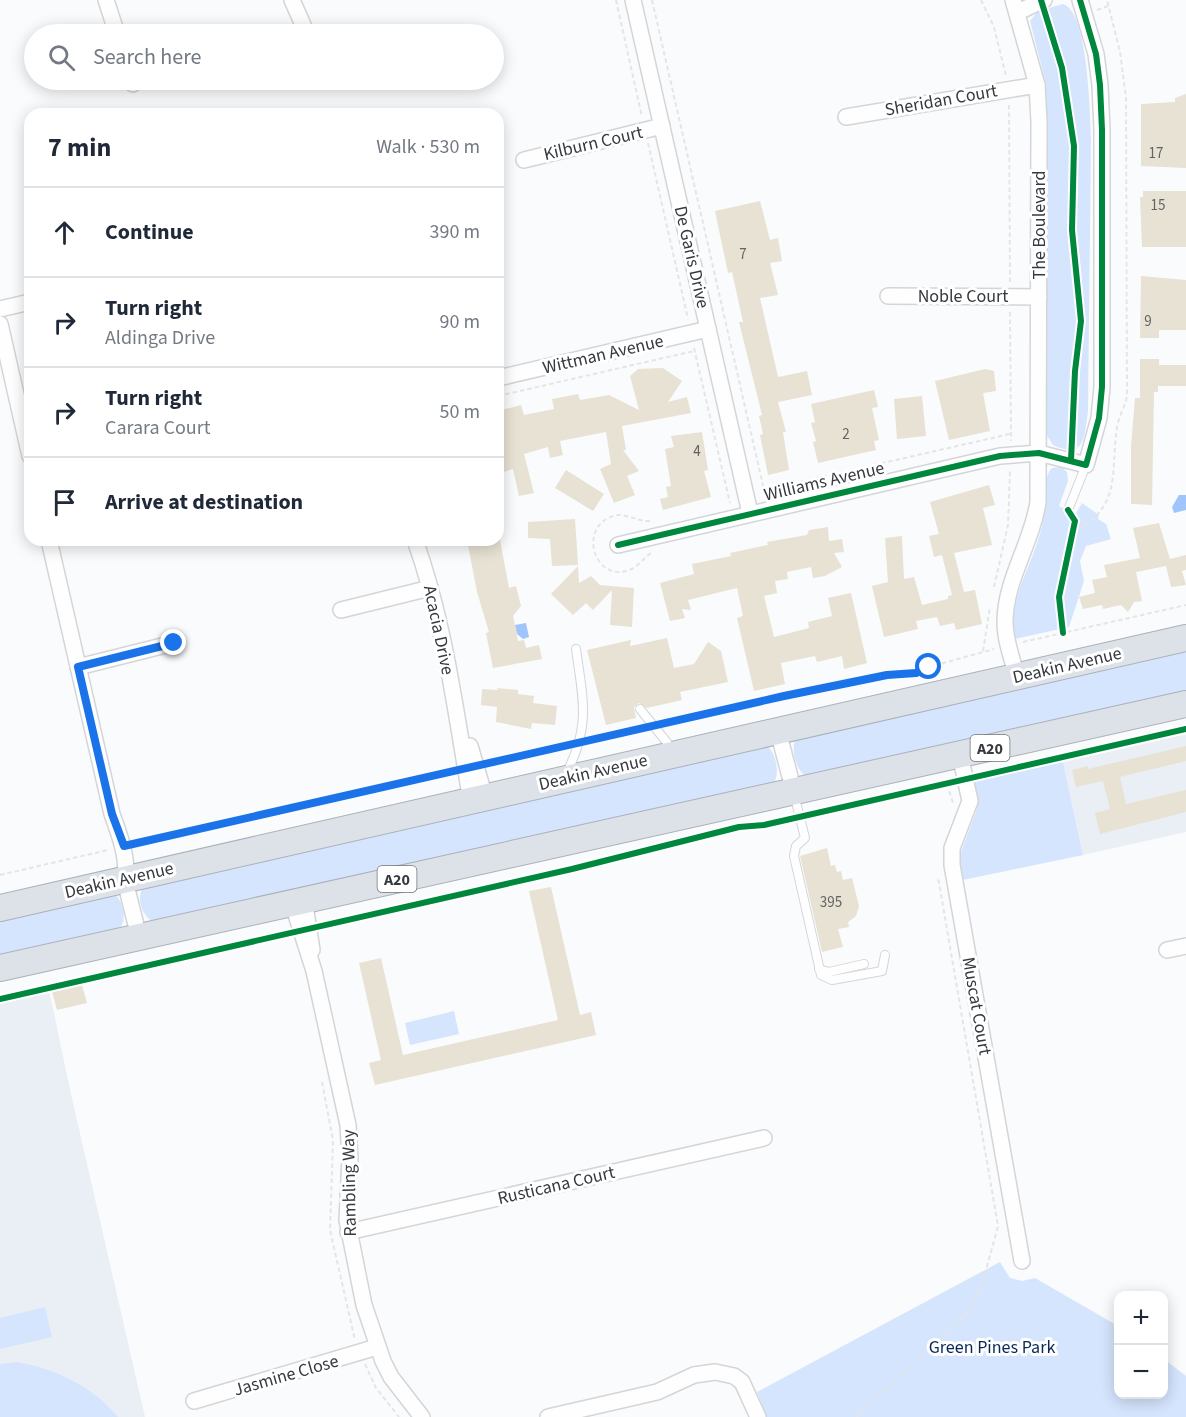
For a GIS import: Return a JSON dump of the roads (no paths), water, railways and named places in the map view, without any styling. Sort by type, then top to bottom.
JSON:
[{"type":"highway","name":"Deakin Avenue","points":[[0,908],[1186,638]]},
{"type":"highway","name":"A20","points":[[0,968],[1186,704]]},
{"type":"street","points":[[106,0],[114,24]]},
{"type":"street","points":[[292,0],[303,24]]},
{"type":"street","name":"De Garis Drive","points":[[633,0],[750,513]]},
{"type":"street","points":[[1038,453],[1086,465],[1099,418],[1102,387],[1102,130],[1096,54],[1080,0]]},
{"type":"street","points":[[1015,6],[1043,1]]},
{"type":"street","name":"The Boulevard","points":[[1015,6],[1037,85],[1039,297],[1035,523],[1007,605],[1005,621],[1017,676]]},
{"type":"street","name":"Sheridan Court","points":[[846,117],[1008,88],[1037,85]]},
{"type":"street","name":"Kilburn Court","points":[[524,160],[662,126]]},
{"type":"street","name":"Noble Court","points":[[888,296],[1039,297]]},
{"type":"street","points":[[0,309],[24,303]]},
{"type":"street","points":[[0,324],[24,430]]},
{"type":"street","name":"Wittman Avenue","points":[[504,377],[708,329]]},
{"type":"street","name":"Williams Avenue","points":[[618,545],[1012,454],[1038,453]]},
{"type":"street","points":[[50,546],[139,937]]},
{"type":"street","name":"Acacia Drive","points":[[417,546],[430,588],[478,799]]},
{"type":"street","points":[[341,610],[430,588]]},
{"type":"street","points":[[78,667],[174,643]]},
{"type":"street","points":[[778,731],[794,792]]},
{"type":"street","name":"Muscat Court","points":[[960,755],[970,801],[952,848],[952,865],[1022,1261]]},
{"type":"street","name":"Rambling Way","points":[[298,901],[311,928],[314,971],[348,1125],[350,1158],[346,1208],[348,1232],[364,1305],[377,1347],[391,1377],[422,1417]]},
{"type":"street","points":[[1167,950],[1186,946]]},
{"type":"street","name":"Rusticana Court","points":[[348,1232],[764,1138]]},
{"type":"street","name":"Jasmine Close","points":[[194,1401],[377,1347]]},
{"type":"street","points":[[548,1417],[583,1413],[657,1392],[694,1375],[714,1372],[734,1376],[742,1382],[758,1417]]},
{"type":"lane","points":[[1068,510],[1086,465]]},
{"type":"lane","points":[[564,778],[581,743],[584,718],[576,649]]},
{"type":"lane","points":[[640,709],[675,754]]},
{"type":"lane","points":[[794,792],[804,838],[796,846],[794,856],[819,969],[825,979],[832,980],[878,972],[882,971],[885,955]]},
{"type":"lane","points":[[819,969],[829,972],[864,964]]},
{"type":"water","points":[[1179,495],[1186,495],[1186,510],[1174,513],[1172,507]]},
{"type":"water","points":[[526,623],[529,637],[523,639],[517,634],[515,625]]},
{"type":"park label","name":"Green Pines Park","points":[[992,1347]]}]
